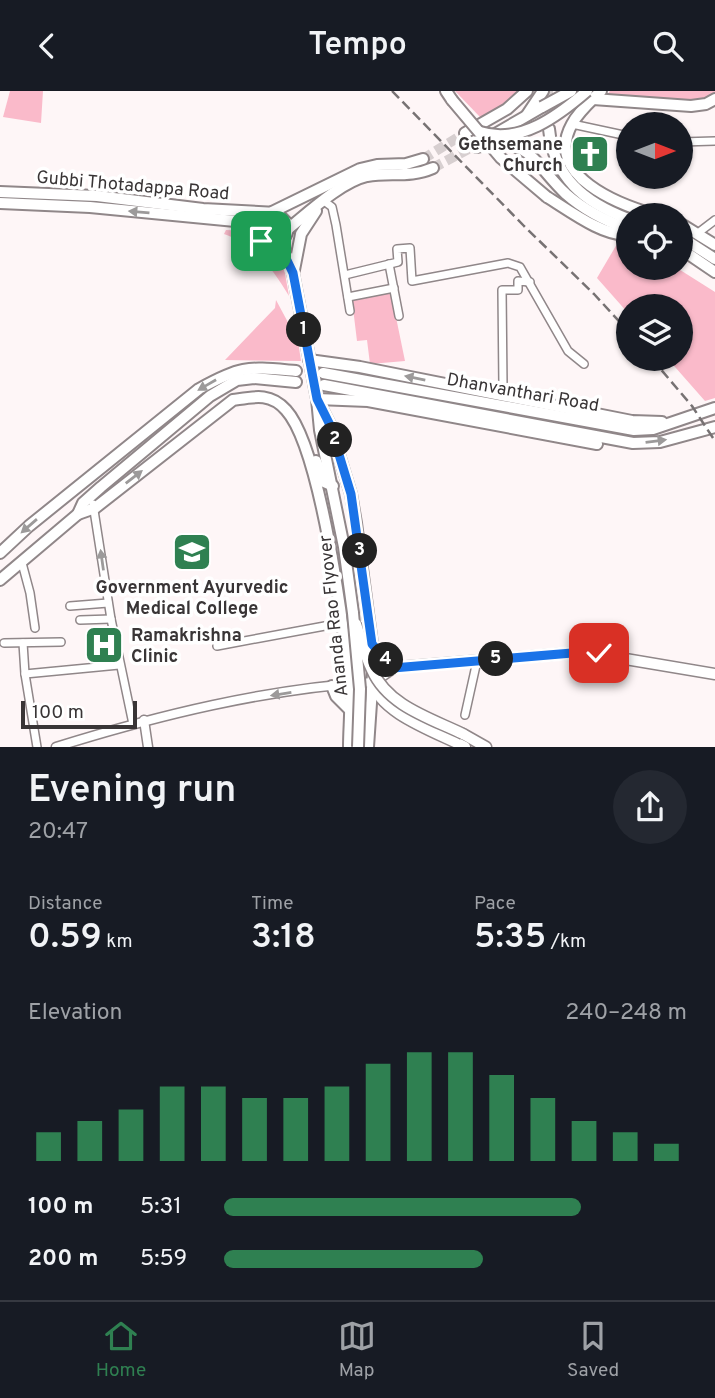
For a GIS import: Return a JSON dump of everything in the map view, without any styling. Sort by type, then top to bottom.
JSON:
[{"type":"main road","points":[[465,133],[507,109],[527,91]]},
{"type":"main road","points":[[527,115],[543,91]]},
{"type":"main road","points":[[570,91],[476,146],[505,144],[523,148],[576,202],[616,226]]},
{"type":"main road","points":[[594,94],[572,124],[567,139],[567,155],[590,186],[621,203]]},
{"type":"main road","points":[[477,131],[505,137],[520,134],[575,101],[594,94],[640,103],[691,106],[706,104],[715,99]]},
{"type":"main road","points":[[449,96],[514,170],[547,197],[594,225],[616,233]]},
{"type":"main road","points":[[549,129],[556,164],[569,182],[604,208],[616,214]]},
{"type":"main road","points":[[282,242],[271,245],[257,237],[264,216],[341,176],[368,167],[406,164],[423,159]]},
{"type":"main road","points":[[368,747],[373,682],[372,644],[351,494],[320,387],[309,360],[293,273],[284,254],[282,242],[288,229],[325,200],[362,177],[414,175],[433,168]]},
{"type":"main road","name":"Gubbi Thotadappa Road","points":[[0,192],[97,196],[264,216]]},
{"type":"main road","points":[[293,273],[301,234],[325,200]]},
{"type":"main road","name":"Gubbi Thotadappa Road","points":[[0,203],[264,216]]},
{"type":"main road","points":[[264,216],[282,215],[288,229]]},
{"type":"main road","points":[[693,230],[715,246]]},
{"type":"main road","points":[[693,245],[715,259]]},
{"type":"main road","points":[[693,257],[715,272]]},
{"type":"main road","points":[[309,360],[360,367],[632,421],[675,422]]},
{"type":"main road","points":[[0,554],[29,526],[199,389],[230,372],[251,367],[296,377],[237,380],[202,402],[89,497],[82,503],[78,514]]},
{"type":"main road","points":[[320,387],[351,398],[603,445],[615,447],[633,443]]},
{"type":"main road","name":"Dhanvanthari Road","points":[[320,387],[634,430],[653,429],[715,408]]},
{"type":"main road","name":"Dhanvanthari Road","points":[[320,387],[633,443],[660,442],[715,427]]},
{"type":"main road","name":"Ananda Rao Flyover","points":[[320,387],[326,456],[353,613],[360,689],[358,747]]},
{"type":"main road","points":[[0,580],[78,514],[95,508],[233,400],[258,395],[272,399],[285,408],[294,420],[304,442],[321,503],[349,684],[349,747]]},
{"type":"main road","points":[[294,420],[307,431],[322,479],[333,486]]},
{"type":"main road","points":[[353,613],[372,670],[387,692],[406,707],[486,747]]},
{"type":"main road","points":[[372,644],[393,668]]},
{"type":"main road","points":[[373,682],[393,668],[584,652],[715,674]]},
{"type":"main road","points":[[373,682],[377,695],[393,710],[465,747]]},
{"type":"main road","points":[[332,686],[335,697],[350,710]]},
{"type":"street","points":[[572,124],[616,133]]},
{"type":"street","points":[[693,142],[715,141]]},
{"type":"street","points":[[325,200],[332,207],[350,311]]},
{"type":"street","points":[[698,233],[715,220]]},
{"type":"street","points":[[345,275],[398,262],[397,249],[410,248],[412,281],[508,263],[520,267],[568,351],[584,364]]},
{"type":"street","points":[[390,264],[399,316]]},
{"type":"street","points":[[503,387],[502,290],[518,290],[518,281],[530,282]]},
{"type":"street","points":[[348,297],[394,288]]},
{"type":"street","points":[[89,497],[95,508],[108,604],[133,723]]},
{"type":"street","points":[[22,563],[35,628]]},
{"type":"street","points":[[70,607],[108,604]]},
{"type":"street","points":[[80,620],[111,619]]},
{"type":"street","points":[[217,646],[341,623]]},
{"type":"street","points":[[4,643],[61,642]]},
{"type":"street","points":[[23,643],[25,674],[37,747]]},
{"type":"street","points":[[465,715],[477,661]]},
{"type":"street","points":[[25,674],[119,665]]},
{"type":"street","points":[[56,747],[133,723],[201,707],[373,682]]},
{"type":"street","points":[[144,720],[148,747]]},
{"type":"shaded area","points":[[10,91],[43,91],[41,123],[3,117]]},
{"type":"shaded area","points":[[455,91],[519,91],[497,109],[480,117]]},
{"type":"shaded area","points":[[610,91],[715,93],[694,102],[607,95]]},
{"type":"shaded area","points":[[226,230],[247,231],[252,241],[266,253],[281,251],[289,296],[262,259],[245,245],[224,234]]},
{"type":"shaded area","points":[[616,246],[616,280],[693,278],[715,292],[715,398],[705,401],[679,371],[693,371],[693,294],[616,294],[616,299],[597,278]]},
{"type":"shaded area","points":[[391,293],[405,361],[370,364],[367,340],[357,341],[352,300]]},
{"type":"shaded area","points":[[276,300],[298,341],[301,361],[225,360],[275,308]]},
{"type":"tunnel","points":[[548,91],[549,126]]},
{"type":"tunnel","points":[[423,159],[465,133]]},
{"type":"tunnel","points":[[433,168],[476,145]]},
{"type":"railway","points":[[392,91],[616,318]]},
{"type":"railway","points":[[662,371],[692,406],[715,441]]},
{"type":"place","name":"Gethsemane Church","points":[[590,154]]},
{"type":"place","name":"Government Ayurvedic Medical College","points":[[192,552]]},
{"type":"place","name":"Ramakrishna Clinic","points":[[104,645]]},
{"type":"route","points":[[261,241],[271,245],[282,242],[284,254],[293,273],[317,399],[330,425],[351,494],[372,644],[388,664],[393,668],[599,653]]}]
